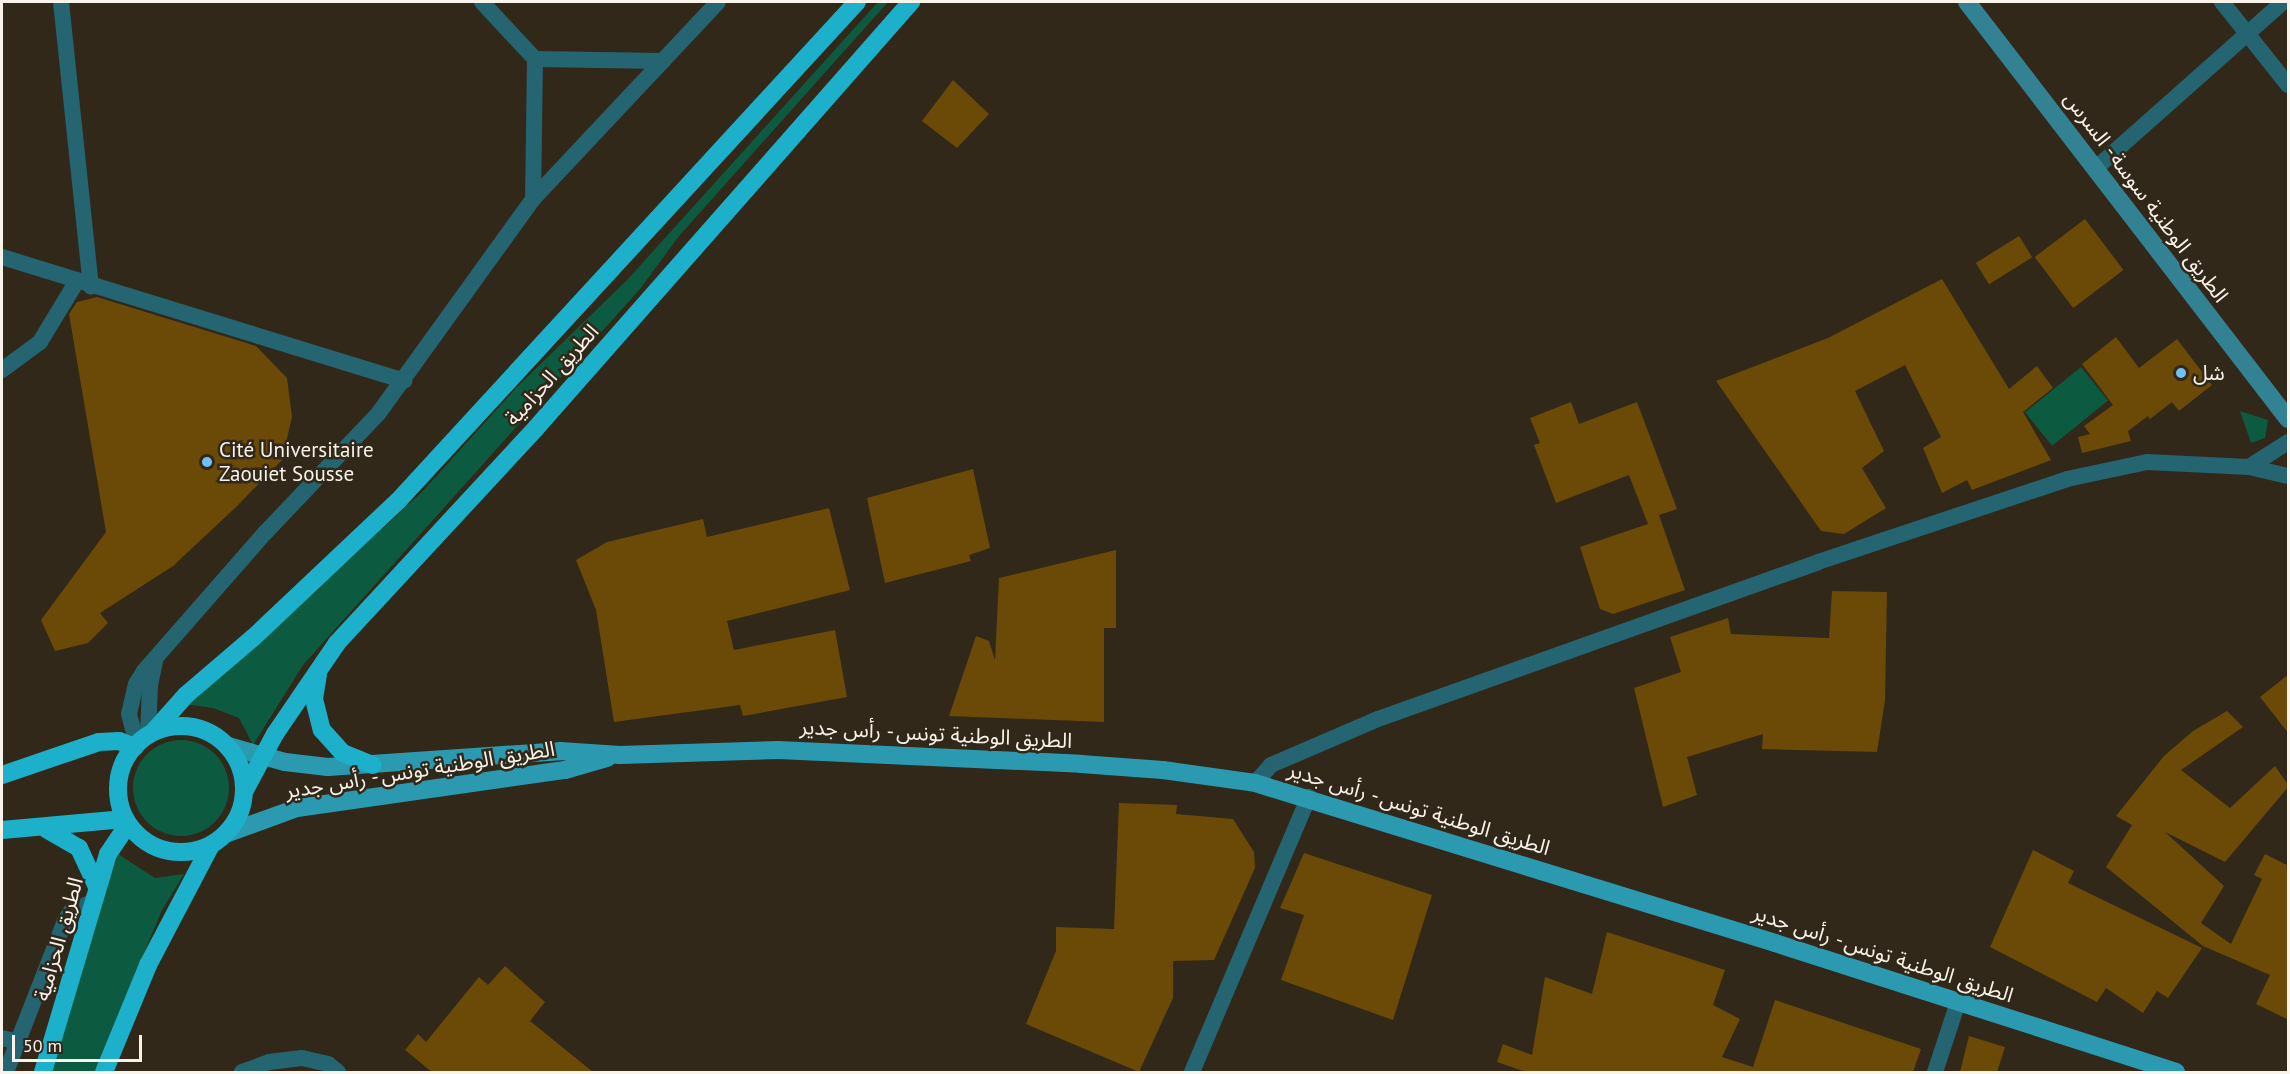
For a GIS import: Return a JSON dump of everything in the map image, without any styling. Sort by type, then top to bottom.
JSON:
[{"type":"highway","name":"الطريق الحزامية","points":[[143,739],[186,695],[254,637],[398,501],[857,2]]},
{"type":"highway","name":"الطريق الحزامية","points":[[245,790],[337,643],[544,419],[898,16],[913,2]]},
{"type":"highway","points":[[320,668],[314,699],[322,730],[343,753],[373,765]]},
{"type":"highway","points":[[2,776],[99,742],[143,739],[172,726],[193,727],[212,733],[228,746],[237,759],[245,790],[237,820],[228,832],[212,845],[194,852],[166,850],[141,838],[127,821],[120,805],[119,781],[125,759],[143,739]]},
{"type":"highway","name":"الطريق الحزامية","points":[[43,1072],[108,854],[127,821]]},
{"type":"highway","points":[[2,830],[127,821]]},
{"type":"highway","points":[[42,828],[55,832],[79,848],[95,895]]},
{"type":"highway","points":[[104,1072],[148,965],[212,845]]},
{"type":"main road","name":"الطريق الوطنية سوسة - السرس","points":[[1967,2],[2289,419]]},
{"type":"main road","name":"الطريق الوطنية تونس - رأس جدير","points":[[228,746],[263,758],[317,766],[373,765],[560,751],[620,755],[778,750],[951,757],[1163,770],[1255,783],[1309,797],[2176,1072]]},
{"type":"main road","name":"الطريق الوطنية تونس - رأس جدير","points":[[228,832],[297,808],[565,770],[620,755]]},
{"type":"street","points":[[2,370],[40,342],[84,283],[61,2]]},
{"type":"street","points":[[482,2],[535,59],[533,199]]},
{"type":"street","points":[[143,739],[150,685],[156,661],[265,533],[378,414],[533,199],[718,2]]},
{"type":"street","points":[[2222,2],[2289,85]]},
{"type":"street","points":[[2096,168],[2245,33],[2283,2]]},
{"type":"street","points":[[535,59],[663,61]]},
{"type":"street","points":[[2,257],[404,381]]},
{"type":"street","points":[[2249,467],[2289,442]]},
{"type":"street","points":[[1255,783],[1271,765],[1378,720],[1818,562],[2067,479],[2147,462],[2249,467],[2289,476]]},
{"type":"street","points":[[1192,1072],[1309,797]]},
{"type":"street","points":[[6,1072],[10,1040],[65,921],[72,910],[95,895]]},
{"type":"street","points":[[1935,1072],[1958,1002]]},
{"type":"street","points":[[242,1072],[269,1062],[302,1058],[328,1064],[338,1072]]},
{"type":"green space","points":[[878,2],[888,2],[679,236],[640,289],[303,665],[253,745],[239,718],[213,708],[184,704],[275,627],[422,492],[517,387],[628,279]]},
{"type":"green space","points":[[2081,367],[2108,400],[2052,446],[2025,412]]},
{"type":"green space","points":[[2240,411],[2268,420],[2265,438],[2251,443]]},
{"type":"green space","points":[[181,740],[199,744],[215,754],[225,770],[229,788],[225,806],[215,822],[199,832],[181,836],[163,832],[147,822],[137,806],[133,788],[137,770],[147,754],[163,744]]},
{"type":"green space","points":[[118,854],[155,878],[184,874],[162,910],[94,1072],[52,1072],[65,1017]]},
{"type":"building","points":[[953,80],[989,114],[957,148],[922,121]]},
{"type":"building","points":[[2085,219],[2124,270],[2073,308],[2035,257]]},
{"type":"building","points":[[2019,236],[2032,257],[1989,284],[1976,263]]},
{"type":"building","points":[[1942,279],[2009,389],[2037,366],[2053,388],[2023,412],[2051,460],[1972,490],[1967,480],[1942,493],[1923,448],[1941,437],[1905,365],[1855,391],[1884,451],[1862,468],[1886,508],[1844,534],[1821,531],[1716,381],[1828,338]]},
{"type":"building","points":[[97,297],[256,346],[287,378],[292,417],[282,460],[235,508],[173,566],[100,613],[108,623],[88,643],[55,651],[41,620],[106,532],[69,314],[77,302]]},
{"type":"building","points":[[2116,337],[2139,368],[2177,339],[2212,385],[2179,411],[2172,402],[2150,419],[2148,416],[2128,431],[2131,441],[2082,453],[2078,437],[2090,434],[2084,426],[2113,405],[2082,364]]},
{"type":"building","points":[[1571,402],[1579,424],[1637,402],[1677,509],[1659,515],[1685,590],[1613,614],[1600,609],[1580,547],[1648,524],[1629,475],[1556,503],[1534,445],[1540,443],[1530,418]]},
{"type":"building","points":[[973,469],[990,548],[969,555],[971,561],[885,583],[867,498]]},
{"type":"building","points":[[829,508],[850,590],[727,621],[734,650],[835,630],[847,697],[743,716],[740,705],[614,722],[596,610],[576,560],[607,542],[703,519],[707,537]]},
{"type":"building","points":[[1116,550],[1116,628],[1104,628],[1104,722],[949,716],[976,636],[989,641],[995,660],[999,578]]},
{"type":"building","points":[[1832,591],[1887,592],[1885,700],[1877,752],[1762,749],[1763,734],[1687,757],[1697,795],[1663,807],[1634,688],[1681,672],[1670,637],[1728,618],[1731,634],[1829,638]]},
{"type":"building","points":[[2289,674],[2289,734],[2260,697]]},
{"type":"building","points":[[2227,711],[2243,727],[2181,770],[2230,808],[2275,766],[2289,786],[2225,862],[2165,832],[2224,886],[2201,923],[2231,944],[2262,879],[2254,875],[2265,854],[2289,866],[2289,1020],[2256,1004],[2270,975],[2203,946],[2106,867],[2132,825],[2116,816],[2164,756],[2193,731]]},
{"type":"building","points":[[1119,803],[1177,805],[1176,814],[1233,819],[1254,852],[1255,868],[1214,960],[1173,961],[1173,998],[1139,1072],[1026,1024],[1056,951],[1056,927],[1114,929]]},
{"type":"building","points":[[2033,850],[2074,871],[2068,883],[2202,948],[2168,998],[2157,991],[2143,1013],[2106,988],[2097,1002],[1990,947]]},
{"type":"building","points":[[1304,853],[1432,895],[1393,1020],[1281,980],[1304,915],[1280,908]]},
{"type":"building","points":[[1607,932],[1725,970],[1713,1005],[1740,1019],[1722,1057],[1753,1067],[1775,1000],[1921,1049],[1913,1072],[1526,1072],[1497,1062],[1503,1044],[1532,1055],[1545,977],[1592,994]]},
{"type":"building","points":[[505,966],[545,1002],[530,1021],[593,1072],[432,1072],[405,1050],[418,1034],[426,1042],[479,977],[488,985]]},
{"type":"building","points":[[1969,1036],[2005,1047],[1997,1072],[1960,1072]]},
{"type":"place","name":"شل","points":[[2181,373]]},
{"type":"place","name":"Cité Universitaire Zaouiet Sousse","points":[[207,462]]}]
